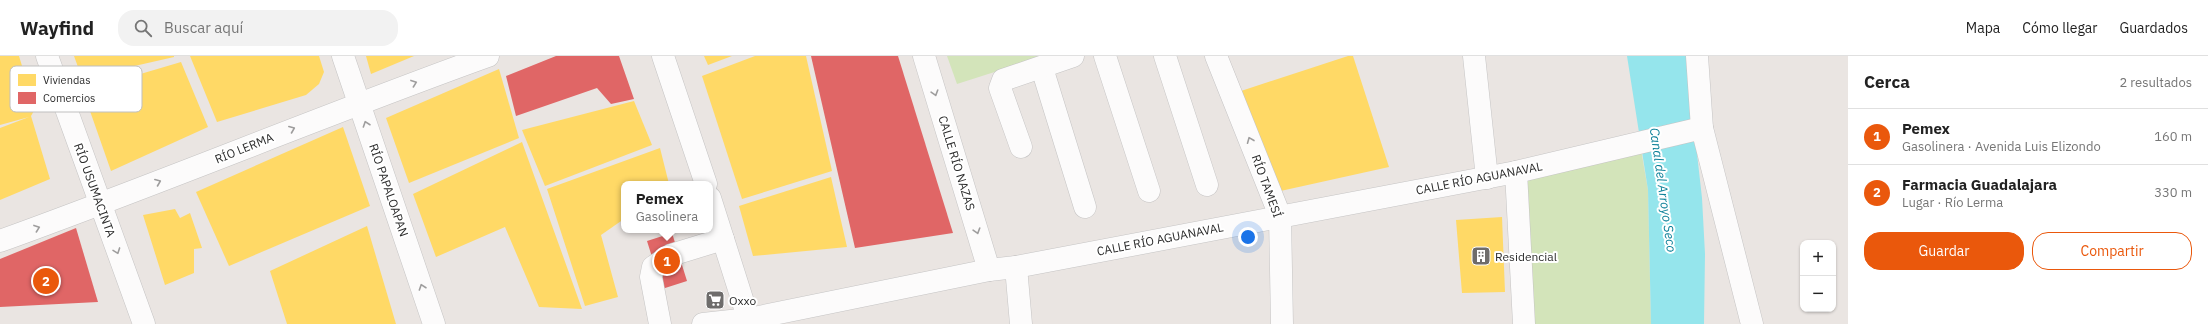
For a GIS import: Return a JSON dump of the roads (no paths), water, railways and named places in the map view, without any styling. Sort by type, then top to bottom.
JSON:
[{"type":"street","name":"RÍO USUMACINTA","points":[[47,56],[51,66]]},
{"type":"street","name":"RÍO PAPALOAPAN","points":[[343,56],[434,324]]},
{"type":"street","name":"RÍO LERMA","points":[[0,241],[100,205],[359,102],[488,56]]},
{"type":"street","points":[[663,56],[705,181]]},
{"type":"street","name":"CALLE RÍO NAZAS","points":[[924,56],[989,270]]},
{"type":"street","points":[[1021,146],[1000,88],[1001,83],[1073,56]]},
{"type":"street","points":[[1105,56],[1149,191]]},
{"type":"street","points":[[1165,56],[1207,186]]},
{"type":"street","name":"RÍO TAMESÍ","points":[[1216,56],[1280,216],[1282,324]]},
{"type":"street","points":[[1474,56],[1487,178]]},
{"type":"street","points":[[1697,56],[1697,129],[1752,324]]},
{"type":"street","points":[[1042,68],[1085,207]]},
{"type":"street","name":"RÍO USUMACINTA","points":[[67,112],[144,324]]},
{"type":"street","name":"CALLE RÍO AGUANAVAL","points":[[703,324],[750,322],[989,270],[1016,267],[1487,178],[1640,144],[1697,129]]},
{"type":"street","points":[[1516,172],[1524,324]]},
{"type":"street","points":[[713,208],[750,322]]},
{"type":"street","points":[[660,324],[651,277],[653,267],[671,255],[723,240]]},
{"type":"street","points":[[1016,267],[1021,324]]},
{"type":"water","name":"Canal del Arroyo Seco","points":[[1627,56],[1686,56],[1702,198],[1705,254],[1704,324],[1651,324],[1648,190]]},
{"type":"place","name":"Residencial","points":[[1481,256]]},
{"type":"place","name":"Pemex","points":[[667,261]]},
{"type":"place","name":"Farmacia Guadalajara","points":[[46,281]]},
{"type":"place","name":"Oxxo","points":[[715,300]]}]
